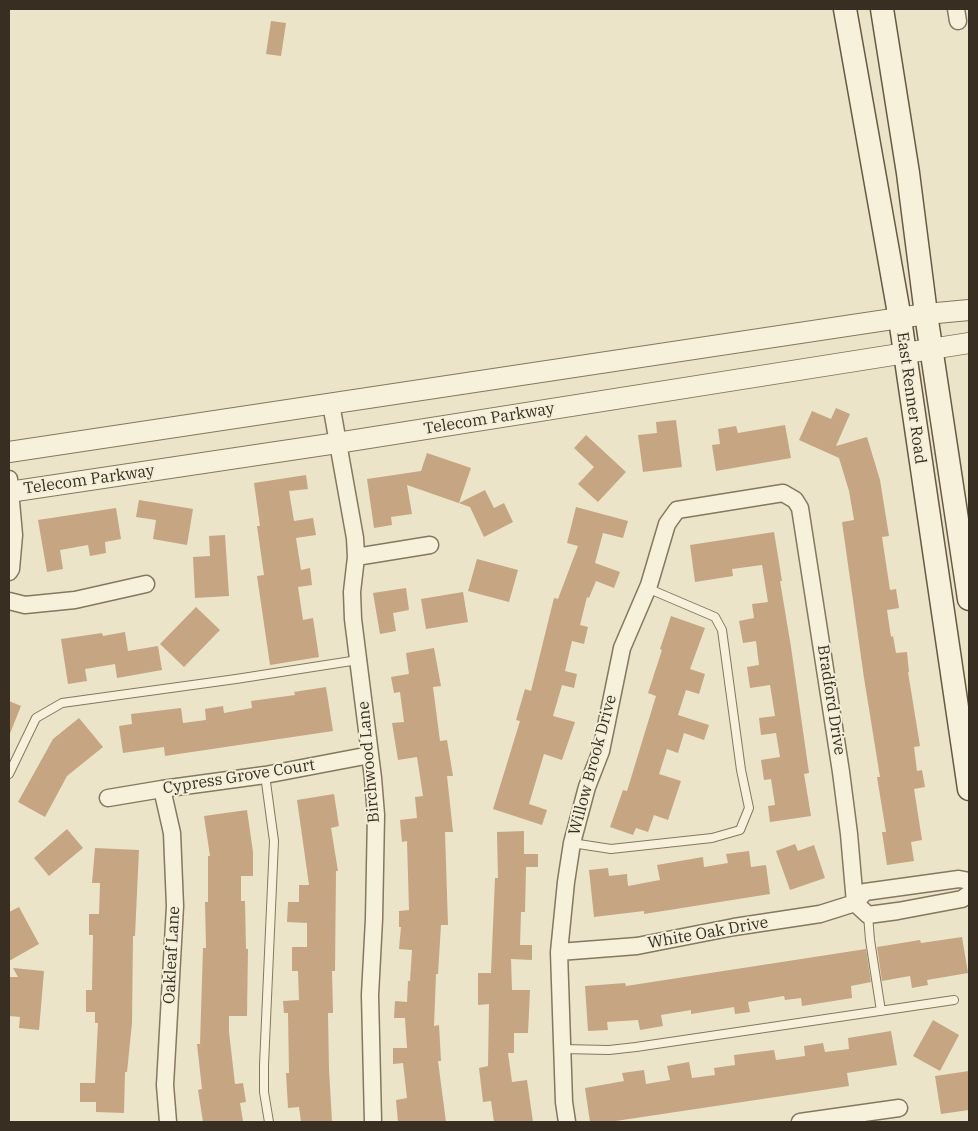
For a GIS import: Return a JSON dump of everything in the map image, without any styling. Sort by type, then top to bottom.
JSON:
[{"type":"main road","name":"East Renner Road","points":[[845,9],[900,319],[969,790]]},
{"type":"main road","name":"East Renner Road","points":[[882,9],[908,173],[926,314],[969,599]]},
{"type":"street","points":[[9,452],[926,314],[969,310]]},
{"type":"street","name":"Telecom Parkway","points":[[9,487],[337,443],[969,344]]},
{"type":"street","name":"Birchwood Lane","points":[[331,404],[355,538],[356,557],[352,592],[353,619],[376,815],[370,994],[373,1122]]},
{"type":"street","points":[[9,487],[14,535],[10,555],[11,569],[9,572]]},
{"type":"street","name":"Willow Brook Drive","points":[[568,1122],[564,1102],[558,952],[572,843],[587,787],[601,751],[622,648],[647,588],[667,524],[677,510],[783,493],[795,500]]},
{"type":"street","name":"Bradford Drive","points":[[795,500],[802,514],[834,723],[849,834],[855,903]]},
{"type":"street","points":[[356,557],[430,546]]},
{"type":"street","points":[[9,602],[25,605],[75,600],[146,584]]},
{"type":"street","name":"Cypress Grove Court","points":[[108,798],[265,775],[370,755]]},
{"type":"street","name":"Oakleaf Lane","points":[[162,789],[172,832],[175,906],[165,1085],[168,1122]]},
{"type":"street","name":"White Oak Drive","points":[[558,952],[637,946],[734,927],[820,914],[855,903],[865,892],[959,878],[969,881]]},
{"type":"street","points":[[855,903],[868,915],[962,899],[969,894]]},
{"type":"street","points":[[800,1122],[899,1108]]},
{"type":"lane","points":[[572,843],[610,849],[712,838],[740,830],[748,808],[722,630],[714,617],[647,588]]},
{"type":"lane","points":[[9,774],[36,718],[62,703],[358,660]]},
{"type":"lane","points":[[265,775],[274,841],[264,1065],[264,1092],[269,1122]]},
{"type":"lane","points":[[868,915],[881,1011]]},
{"type":"lane","points":[[562,1049],[609,1050],[954,1000]]},
{"type":"building","points":[[271,21],[286,23],[281,56],[266,54]]},
{"type":"building","points":[[836,408],[850,414],[836,446],[867,437],[880,480],[889,536],[882,537],[890,590],[896,589],[899,608],[887,610],[891,637],[893,636],[896,653],[907,652],[908,672],[920,746],[914,747],[917,771],[922,770],[925,787],[914,789],[922,840],[911,842],[914,861],[887,865],[882,832],[886,832],[877,777],[880,777],[842,522],[854,520],[849,491],[839,458],[799,440],[812,411],[831,419]]},
{"type":"building","points":[[676,420],[682,467],[643,472],[638,435],[657,433],[656,422]]},
{"type":"building","points":[[785,425],[791,458],[716,471],[712,445],[720,444],[718,429],[736,426],[738,433]]},
{"type":"building","points":[[586,435],[626,472],[598,502],[578,484],[594,467],[574,448]]},
{"type":"building","points":[[427,453],[471,468],[459,503],[485,490],[494,508],[504,503],[513,522],[484,537],[470,507],[407,485],[412,514],[391,517],[392,525],[374,528],[367,479],[421,471]]},
{"type":"building","points":[[306,475],[308,489],[289,491],[294,521],[313,518],[316,535],[296,538],[301,570],[310,568],[312,585],[298,587],[303,620],[313,618],[319,657],[270,665],[257,576],[264,575],[257,526],[260,526],[254,483]]},
{"type":"building","points":[[139,500],[193,509],[187,545],[153,539],[156,520],[136,517]]},
{"type":"building","points":[[576,507],[628,521],[623,538],[603,533],[595,563],[620,572],[614,588],[596,581],[589,598],[587,597],[580,625],[588,627],[584,644],[572,641],[565,671],[577,674],[574,688],[562,685],[553,716],[575,722],[562,760],[544,754],[529,804],[547,810],[542,825],[493,809],[520,721],[516,720],[525,689],[531,691],[554,598],[558,599],[578,546],[567,543]]},
{"type":"building","points":[[116,508],[121,539],[105,542],[106,553],[90,556],[88,545],[60,550],[63,569],[47,572],[38,520]]},
{"type":"building","points":[[774,532],[809,773],[804,774],[811,816],[770,822],[768,806],[775,805],[771,779],[764,780],[761,760],[780,757],[776,733],[761,735],[759,718],[775,716],[770,685],[750,688],[747,667],[759,665],[756,641],[743,643],[739,621],[754,618],[752,604],[768,602],[762,565],[732,569],[733,576],[695,582],[690,545]]},
{"type":"building","points":[[225,535],[229,596],[195,598],[193,557],[210,556],[209,536]]},
{"type":"building","points":[[477,559],[518,570],[509,602],[468,591]]},
{"type":"building","points":[[406,588],[409,610],[393,613],[396,631],[380,634],[373,593]]},
{"type":"building","points":[[463,592],[468,622],[426,629],[421,599]]},
{"type":"building","points":[[196,607],[220,630],[184,667],[160,644]]},
{"type":"building","points":[[671,616],[705,628],[690,669],[705,674],[699,694],[686,690],[678,715],[709,725],[704,740],[684,733],[678,753],[667,749],[659,774],[681,781],[668,820],[654,815],[648,832],[636,828],[633,835],[610,827],[623,790],[627,791],[656,696],[648,693]]},
{"type":"building","points":[[125,632],[128,651],[158,646],[162,670],[117,678],[115,664],[85,669],[87,681],[68,684],[61,639],[102,633],[103,636]]},
{"type":"building","points":[[434,648],[441,686],[433,687],[440,741],[447,740],[453,776],[447,776],[453,832],[445,832],[448,925],[441,925],[438,974],[436,974],[434,1026],[439,1025],[441,1061],[438,1061],[446,1122],[398,1122],[396,1100],[407,1098],[403,1063],[393,1064],[393,1048],[407,1048],[405,1018],[394,1018],[395,1001],[407,1002],[412,950],[399,949],[401,927],[399,927],[399,911],[409,910],[407,841],[402,842],[400,820],[417,818],[415,797],[423,796],[417,757],[398,760],[392,723],[404,722],[400,692],[394,693],[391,677],[409,674],[406,653]]},
{"type":"building","points":[[326,687],[333,731],[165,756],[164,747],[123,753],[119,726],[132,724],[131,714],[181,708],[183,723],[206,720],[205,709],[223,706],[224,713],[252,708],[251,701],[295,695],[294,692]]},
{"type":"building","points":[[9,701],[21,706],[9,736]]},
{"type":"building","points":[[79,718],[103,747],[67,776],[45,817],[18,802],[53,739]]},
{"type":"building","points":[[334,794],[339,826],[331,828],[338,871],[336,871],[335,971],[332,971],[333,1013],[328,1013],[332,1122],[301,1122],[299,1107],[288,1108],[286,1073],[289,1073],[288,1013],[284,1013],[283,1001],[299,1000],[298,971],[292,971],[292,947],[307,947],[307,923],[287,922],[288,902],[299,902],[299,885],[309,885],[297,800]]},
{"type":"building","points":[[247,810],[253,852],[253,876],[241,876],[241,901],[245,901],[246,949],[248,949],[247,1016],[229,1016],[235,1084],[243,1083],[246,1102],[240,1103],[243,1121],[203,1122],[198,1090],[202,1089],[197,1044],[200,1044],[203,948],[206,948],[205,902],[208,902],[208,856],[210,856],[204,816]]},
{"type":"building","points":[[67,829],[83,848],[49,876],[34,858]]},
{"type":"building","points":[[524,831],[524,854],[538,854],[538,867],[526,867],[525,912],[521,912],[520,945],[532,945],[532,960],[511,959],[512,990],[530,990],[528,1033],[514,1033],[514,1053],[508,1053],[512,1082],[527,1080],[533,1122],[494,1122],[491,1101],[483,1102],[479,1068],[488,1066],[489,1004],[478,1005],[478,973],[491,973],[495,878],[498,878],[497,832]]},
{"type":"building","points":[[795,844],[798,851],[814,845],[825,878],[790,890],[776,851]]},
{"type":"building","points":[[95,848],[139,850],[135,936],[133,936],[132,1023],[127,1072],[125,1072],[124,1113],[96,1112],[96,1102],[80,1102],[80,1083],[95,1083],[98,1023],[95,1023],[95,1012],[86,1012],[86,990],[92,990],[93,935],[89,935],[89,914],[99,914],[100,883],[92,883]]},
{"type":"building","points":[[749,851],[751,867],[766,865],[770,894],[644,914],[644,911],[594,917],[589,870],[608,868],[609,876],[627,874],[628,886],[660,880],[657,865],[703,857],[704,867],[728,863],[726,854]]},
{"type":"building","points":[[19,907],[39,944],[9,961],[9,912]]},
{"type":"building","points":[[962,937],[968,973],[927,980],[928,985],[912,988],[910,976],[882,981],[877,947],[920,940],[921,943]]},
{"type":"building","points":[[866,949],[871,982],[851,986],[852,998],[802,1006],[801,998],[785,1000],[784,996],[748,1002],[750,1012],[735,1014],[734,1007],[691,1014],[691,1010],[661,1015],[663,1026],[640,1030],[638,1020],[607,1022],[608,1030],[588,1031],[585,986],[625,983],[626,986]]},
{"type":"building","points":[[13,968],[44,971],[39,1030],[19,1028],[20,1017],[9,1016],[9,977],[18,977]]},
{"type":"building","points":[[933,1020],[959,1035],[940,1071],[913,1056]]},
{"type":"building","points":[[891,1031],[897,1065],[847,1073],[849,1086],[609,1122],[590,1122],[585,1088],[624,1081],[622,1073],[644,1070],[646,1084],[670,1080],[667,1066],[689,1062],[692,1078],[715,1075],[714,1068],[735,1065],[734,1055],[774,1050],[776,1060],[805,1056],[804,1046],[823,1043],[825,1052],[849,1049],[848,1038]]},
{"type":"building","points":[[969,1071],[969,1110],[941,1114],[935,1076]]}]
